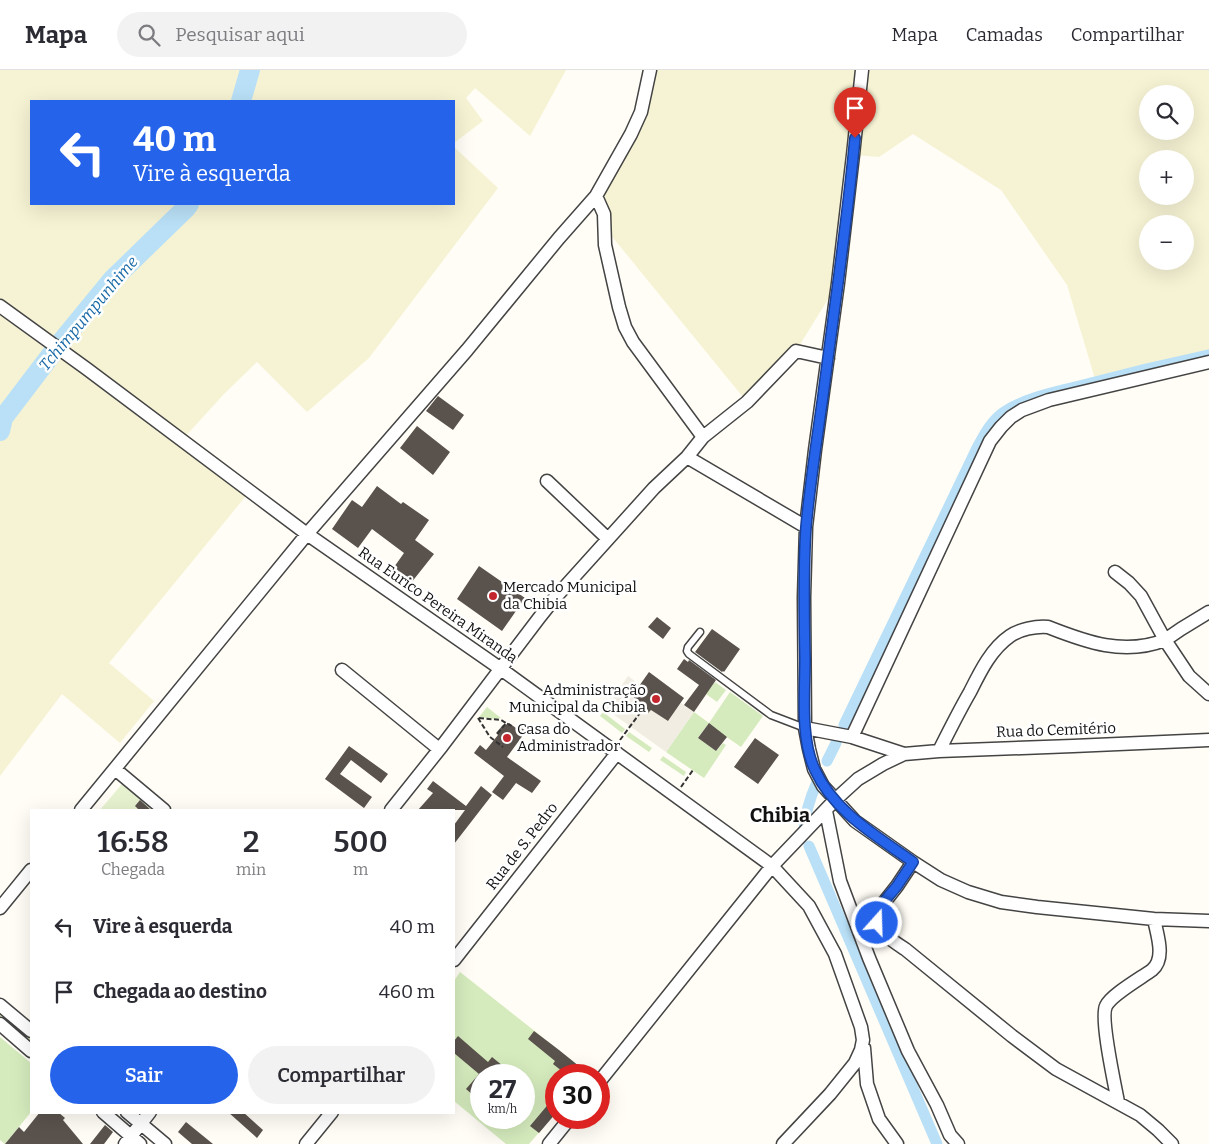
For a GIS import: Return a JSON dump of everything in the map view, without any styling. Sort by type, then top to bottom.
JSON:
[{"type":"street","points":[[82,809],[308,534],[467,350],[596,196],[631,134],[641,112],[650,70]]},
{"type":"street","points":[[862,70],[854,155],[806,527],[804,597],[805,728],[814,768],[823,786],[855,820],[941,880],[968,892],[1001,902],[1037,907],[1154,919],[1209,921]]},
{"type":"street","points":[[596,196],[604,214],[605,244],[625,327],[633,342],[703,437]]},
{"type":"street","name":"Rua Eurico Pereira Miranda","points":[[0,306],[87,368],[308,534],[501,669],[772,866],[809,906],[835,954],[861,1027],[867,1084],[879,1119],[897,1144]]},
{"type":"street","points":[[392,809],[439,749],[473,714],[501,669],[549,606],[654,488],[687,457],[703,437],[747,402],[796,351],[828,358]]},
{"type":"street","points":[[852,738],[990,441],[1000,427],[1011,416],[1049,400],[1209,362]]},
{"type":"street","points":[[687,457],[806,527]]},
{"type":"street","points":[[547,481],[608,539]]},
{"type":"street","points":[[1115,572],[1141,596],[1165,640],[1189,676],[1209,694]]},
{"type":"street","points":[[939,750],[985,663],[1011,635],[1043,626],[1101,645],[1144,646],[1165,640],[1209,612]]},
{"type":"street","points":[[342,670],[439,749]]},
{"type":"street","points":[[805,728],[852,738],[904,754]]},
{"type":"street","name":"Rua do Cemitério","points":[[904,754],[939,750],[1209,740]]},
{"type":"street","name":"Rua de S. Pedro","points":[[455,959],[615,751]]},
{"type":"street","points":[[610,1068],[772,866],[835,800],[858,779],[904,754]]},
{"type":"street","points":[[115,769],[163,809]]},
{"type":"street","points":[[826,811],[840,881],[869,958],[908,1051],[937,1105],[950,1135],[958,1144]]},
{"type":"street","points":[[913,862],[882,904],[876,916],[880,929],[997,1024],[1056,1068],[1140,1115],[1172,1144]]},
{"type":"street","points":[[0,908],[30,871]]},
{"type":"street","points":[[1118,1102],[1104,1010],[1113,997],[1152,970],[1159,962],[1160,952],[1154,919]]},
{"type":"street","points":[[0,1005],[30,1030]]},
{"type":"street","points":[[0,1024],[30,1050]]},
{"type":"street","points":[[783,1144],[830,1094],[855,1063],[863,1040]]},
{"type":"street","points":[[105,1114],[132,1141],[148,1114]]},
{"type":"street","points":[[130,1114],[165,1144]]},
{"type":"street","points":[[306,1144],[330,1114]]},
{"type":"street","points":[[549,1144],[561,1129]]},
{"type":"lane","points":[[700,632],[688,647],[687,651],[689,654],[771,715],[805,728]]},
{"type":"path","points":[[615,751],[643,709]]},
{"type":"path","points":[[473,714],[501,720],[511,727]]},
{"type":"path","points":[[473,714],[490,737],[503,746]]},
{"type":"path","points":[[499,733],[506,723]]},
{"type":"path","points":[[675,795],[693,770]]},
{"type":"shaded area","points":[[0,70],[566,70],[530,136],[475,88],[466,98],[483,121],[455,142],[455,100],[30,100],[30,205],[455,205],[455,148],[498,188],[369,358],[307,412],[257,362],[224,394],[182,440],[250,491],[109,663],[154,701],[120,743],[62,694],[0,776]]},
{"type":"shaded area","points":[[650,70],[1209,70],[1209,362],[1098,389],[1067,285],[1001,190],[913,134],[879,157],[854,155],[838,283],[796,351],[747,402],[605,228],[596,196],[631,134]]},
{"type":"shaded area","points":[[628,676],[640,685],[632,696],[643,704],[641,708],[648,713],[651,710],[668,721],[681,703],[694,712],[666,752],[606,709]]},
{"type":"green space","points":[[715,682],[726,690],[717,702],[706,694]]},
{"type":"green space","points":[[730,692],[763,716],[741,747],[708,724],[698,738],[716,751],[723,743],[726,745],[704,778],[666,752],[694,712],[709,723]]},
{"type":"green space","points":[[487,707],[501,718],[479,717]]},
{"type":"green space","points":[[603,712],[625,729],[622,733],[600,716]]},
{"type":"green space","points":[[629,732],[652,748],[649,752],[626,736]]},
{"type":"green space","points":[[663,756],[686,772],[684,776],[660,760]]},
{"type":"green space","points":[[122,784],[151,809],[101,809]]},
{"type":"green space","points":[[460,972],[576,1064],[545,1064],[545,1126],[529,1144],[506,1144],[488,1129],[535,1129],[535,1064],[470,1064],[470,1114],[455,1102],[455,980]]},
{"type":"green space","points":[[0,1010],[30,1036],[30,1044],[0,1018]]},
{"type":"green space","points":[[0,1037],[30,1062],[30,1113],[5,1144],[0,1140]]},
{"type":"building","points":[[438,396],[464,415],[453,430],[426,411]]},
{"type":"building","points":[[417,426],[450,452],[433,475],[400,448]]},
{"type":"building","points":[[377,486],[401,504],[403,502],[429,520],[415,540],[434,554],[411,583],[392,570],[404,553],[372,529],[358,548],[332,529],[352,500],[362,507]]},
{"type":"building","points":[[479,566],[525,598],[502,631],[457,599]]},
{"type":"building","points":[[657,617],[671,628],[663,639],[648,627]]},
{"type":"building","points":[[712,629],[740,649],[724,672],[695,652]]},
{"type":"building","points":[[684,659],[688,662],[689,660],[716,680],[694,712],[684,705],[699,685],[677,669]]},
{"type":"building","name":"Administração Municipal da Chibia","points":[[649,672],[684,698],[668,721],[651,710],[648,713],[641,708],[643,704],[632,696]]},
{"type":"building","points":[[509,723],[516,728],[518,726],[526,731],[507,757],[541,781],[532,793],[516,783],[503,800],[492,792],[504,776],[474,753],[480,745],[486,750],[498,735],[496,733],[503,725]]},
{"type":"building","points":[[709,723],[727,737],[716,751],[698,738]]},
{"type":"building","points":[[755,738],[779,755],[758,784],[734,767]]},
{"type":"building","points":[[349,746],[388,774],[381,783],[351,760],[340,774],[372,797],[364,808],[325,779]]},
{"type":"building","points":[[433,781],[466,806],[481,786],[492,795],[455,843],[455,824],[465,810],[419,809],[433,793],[427,789]]},
{"type":"building","points":[[140,800],[150,809],[138,809],[135,806]]},
{"type":"building","points":[[534,1031],[576,1064],[553,1064],[555,1061],[528,1039]]},
{"type":"building","points":[[458,1036],[488,1062],[492,1057],[501,1064],[470,1064],[470,1066],[455,1054],[455,1040]]},
{"type":"building","points":[[470,1084],[470,1092],[466,1089]]},
{"type":"building","points":[[545,1108],[545,1126],[539,1133],[534,1129],[535,1120]]},
{"type":"building","points":[[38,1114],[60,1114],[83,1144],[5,1144],[19,1127],[24,1132]]},
{"type":"building","points":[[230,1114],[245,1114],[263,1130],[257,1138]]},
{"type":"building","points":[[186,1122],[213,1144],[192,1144],[178,1132]]},
{"type":"building","points":[[105,1125],[113,1132],[104,1144],[90,1144]]},
{"type":"waterway","name":"Tchimpumpunhime","points":[[241,100],[250,70]]},
{"type":"waterway","name":"Tchimpumpunhime","points":[[0,431],[3,418],[57,347],[112,280],[188,205]]},
{"type":"waterway","points":[[844,725],[977,448],[988,428],[995,420],[1004,412],[1022,402],[1130,373],[1209,355]]},
{"type":"waterway","points":[[827,761],[836,743]]},
{"type":"waterway","points":[[804,830],[808,806],[817,782]]},
{"type":"waterway","points":[[809,846],[937,1144]]},
{"type":"place","name":"Mercado Municipal da Chibia","points":[[493,596]]},
{"type":"place","name":"Administração Municipal da Chibia","points":[[656,699]]},
{"type":"place","name":"Casa do Administrador","points":[[507,738]]},
{"type":"district","name":"Chibia","points":[[780,815]]},
{"type":"route","points":[[855,138],[806,527],[804,597],[805,728],[814,768],[823,786],[855,820],[913,862],[882,904],[876,916],[877,923]]}]
